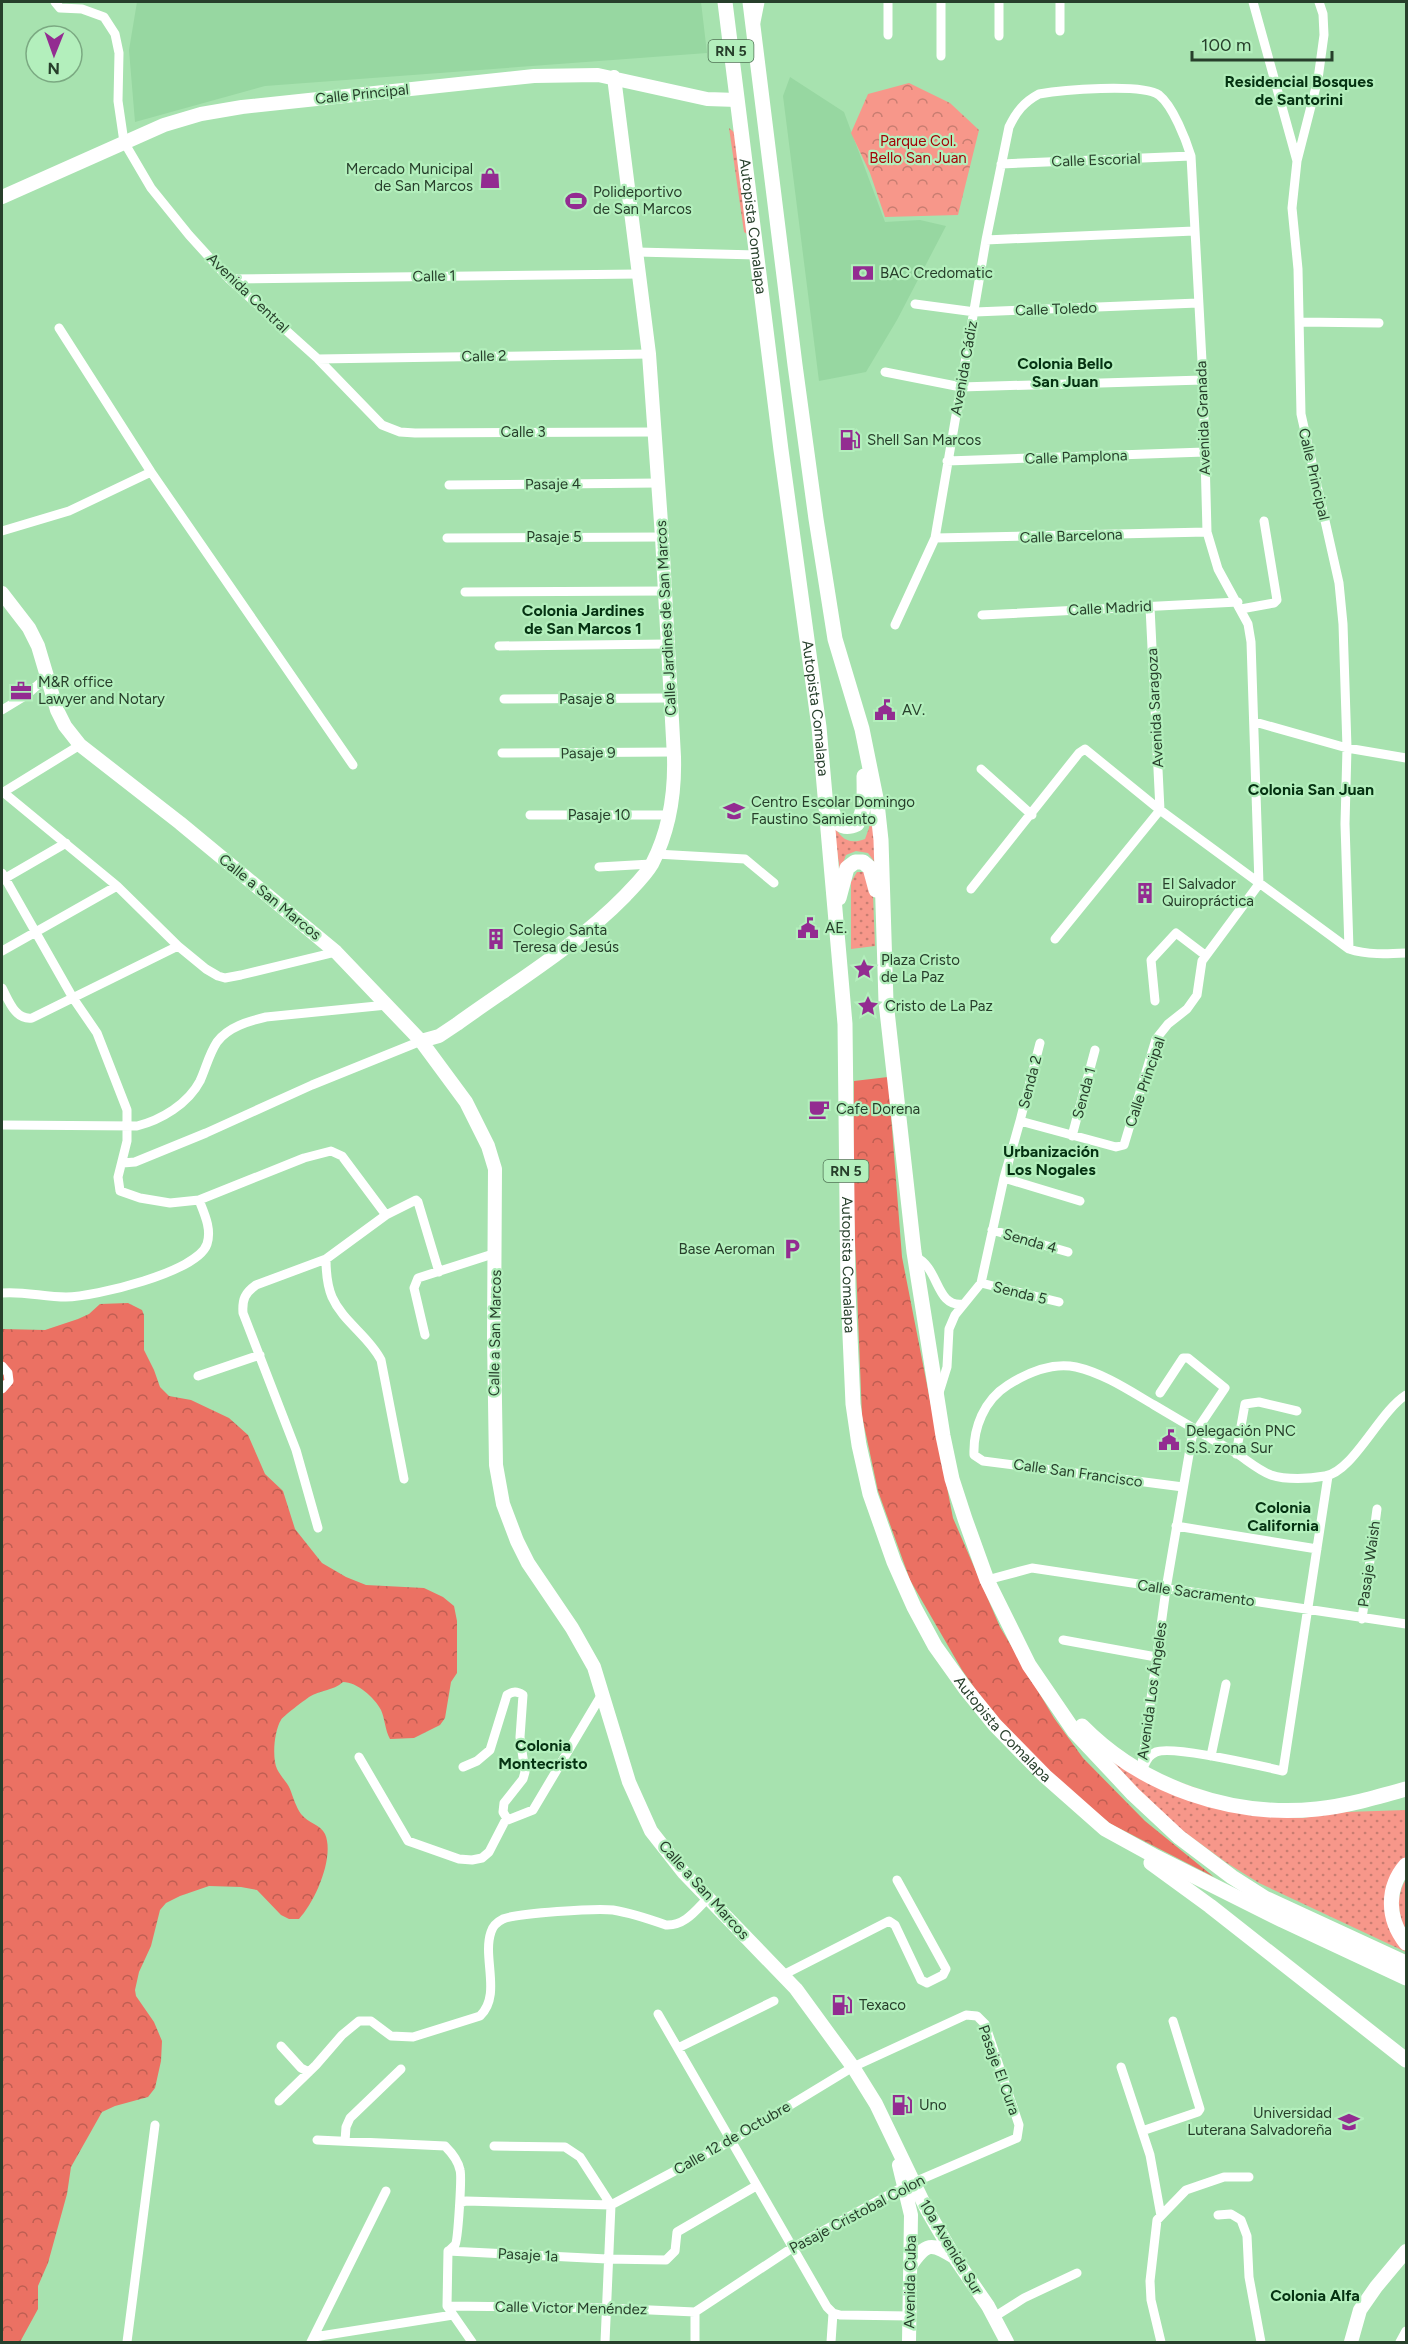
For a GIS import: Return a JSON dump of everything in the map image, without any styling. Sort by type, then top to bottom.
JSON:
[{"type":"highway","name":"Autopista Comalapa","points":[[725,2],[781,450],[814,685],[836,909],[845,1024],[848,1301],[852,1392],[855,1427],[870,1494],[894,1562],[914,1607],[941,1654],[965,1688],[1002,1732],[1045,1776],[1105,1829],[1273,1915],[1407,1978]]},
{"type":"highway","name":"Autopista Comalapa","points":[[750,2],[795,365],[835,639],[862,729],[877,802],[881,840],[882,916],[891,1058],[915,1257],[936,1400],[952,1479],[987,1580],[1029,1665],[1074,1731],[1133,1794],[1179,1837],[1264,1898],[1407,1963]]},
{"type":"highway","points":[[822,768],[825,789],[836,820],[846,827],[857,824],[865,801],[862,729]]},
{"type":"highway","points":[[836,909],[847,868],[855,862],[863,862],[870,868],[873,875],[882,916]]},
{"type":"highway","points":[[1029,1665],[1092,1736],[1141,1771],[1186,1793],[1263,1808],[1318,1809],[1404,1793]]},
{"type":"highway","points":[[1105,1829],[1210,1906],[1407,2060]]},
{"type":"highway","points":[[1407,1865],[1394,1885],[1391,1903],[1396,1928],[1407,1943]]},
{"type":"main road","name":"Calle Principal","points":[[2,197],[173,122],[201,114],[242,107],[534,76],[598,75],[707,99],[737,100]]},
{"type":"main road","name":"Calle Jardines de San Marcos","points":[[421,1041],[439,1036],[457,1024],[575,940],[613,908],[639,881],[654,859],[669,815],[675,784],[674,752],[655,432],[649,354],[614,77]]},
{"type":"main road","name":"Calle a San Marcos","points":[[2,593],[29,628],[38,646],[46,678],[65,726],[80,745],[180,823],[336,952],[421,1041],[465,1102],[488,1146],[497,1185],[494,1407],[496,1465],[503,1504],[528,1563],[572,1628],[594,1667],[629,1782],[651,1831],[665,1851],[708,1898],[796,1989],[853,2067],[876,2104],[897,2151]]},
{"type":"main road","name":"Avenida Cuba","points":[[897,2151],[908,2185],[911,2215],[909,2343]]},
{"type":"main road","name":"10a Avenida Sur","points":[[908,2185],[994,2317],[1007,2343]]},
{"type":"main road","points":[[910,2265],[919,2252],[927,2247],[938,2247],[955,2258]]},
{"type":"main road","points":[[1351,2343],[1360,2310],[1376,2287],[1407,2251]]},
{"type":"street","points":[[55,2],[60,8],[82,9],[104,16],[116,34],[119,53],[118,101],[124,142]]},
{"type":"street","points":[[754,33],[760,2]]},
{"type":"street","points":[[888,2],[888,35]]},
{"type":"street","points":[[941,2],[941,56]]},
{"type":"street","points":[[999,2],[999,36]]},
{"type":"street","points":[[1060,2],[1060,32]]},
{"type":"street","points":[[1252,2],[1298,161]]},
{"type":"street","name":"Calle Principal","points":[[1319,2],[1323,14],[1324,35],[1318,79],[1298,161],[1292,208],[1298,269],[1301,414],[1339,583],[1345,662],[1347,748],[1345,824],[1349,949]]},
{"type":"street","name":"Avenida Granada","points":[[1021,107],[1039,94],[1048,92],[1129,88],[1151,91],[1160,96],[1168,107],[1187,143],[1191,156],[1203,380],[1207,532],[1218,569],[1248,624],[1251,642],[1259,884]]},
{"type":"street","name":"Avenida Cádiz","points":[[895,625],[935,538],[1001,164],[1009,127],[1021,107]]},
{"type":"street","name":"Avenida Central","points":[[124,142],[151,188],[229,279],[318,359],[390,430]]},
{"type":"street","name":"Calle Escorial","points":[[1001,164],[1191,156]]},
{"type":"street","points":[[986,240],[1194,231]]},
{"type":"street","points":[[637,252],[757,255]]},
{"type":"street","name":"Calle 1","points":[[229,279],[639,274]]},
{"type":"street","name":"Calle Toledo","points":[[915,304],[975,312],[1198,303]]},
{"type":"street","points":[[1300,322],[1379,322]]},
{"type":"street","points":[[59,328],[151,472],[353,765]]},
{"type":"street","name":"Calle 2","points":[[318,359],[649,354]]},
{"type":"street","points":[[885,372],[961,387],[1203,380]]},
{"type":"street","name":"Calle 3","points":[[390,430],[415,433],[655,432]]},
{"type":"street","name":"Calle Pamplona","points":[[947,461],[1205,452]]},
{"type":"street","points":[[2,531],[69,511],[151,472]]},
{"type":"street","name":"Pasaje 4","points":[[449,485],[658,483]]},
{"type":"street","name":"Calle Madrid","points":[[982,615],[1150,606],[1239,606],[1274,603],[1278,600],[1264,521]]},
{"type":"street","name":"Calle Barcelona","points":[[935,538],[1207,532]]},
{"type":"street","name":"Pasaje 5","points":[[447,538],[662,537]]},
{"type":"street","points":[[465,592],[665,591]]},
{"type":"street","name":"Avenida Saragoza","points":[[1150,606],[1160,810]]},
{"type":"street","points":[[499,646],[667,644]]},
{"type":"street","points":[[2,710],[25,696],[46,678]]},
{"type":"street","name":"Pasaje 8","points":[[504,699],[670,698]]},
{"type":"street","points":[[1255,722],[1347,748],[1407,758]]},
{"type":"street","points":[[80,745],[2,792],[117,886],[178,946],[206,969],[225,978],[336,952]]},
{"type":"street","points":[[970,890],[1084,749],[1160,810],[1349,949],[1383,954],[1407,953]]},
{"type":"street","name":"Pasaje 9","points":[[502,753],[674,752]]},
{"type":"street","points":[[981,769],[1032,814]]},
{"type":"street","points":[[1055,939],[1160,810]]},
{"type":"street","name":"Pasaje 10","points":[[530,815],[669,815]]},
{"type":"street","points":[[66,843],[3,877],[96,1033],[127,1110],[127,1141],[118,1177],[120,1191],[140,1198],[170,1203],[199,1200],[304,1158],[331,1151],[342,1156],[386,1215]]},
{"type":"street","points":[[599,867],[654,859],[745,859],[774,883]]},
{"type":"street","points":[[1155,1001],[1151,960],[1176,933],[1207,952],[1259,884]]},
{"type":"street","points":[[2,951],[117,886]]},
{"type":"street","points":[[2,988],[16,1013],[23,1018],[32,1018],[178,946]]},
{"type":"street","name":"Calle Principal","points":[[1020,1121],[1116,1147],[1124,1145],[1156,1039],[1168,1024],[1187,1009],[1197,995],[1202,961],[1207,952]]},
{"type":"street","points":[[2,1125],[137,1126],[161,1118],[190,1095],[200,1082],[217,1041],[246,1022],[266,1017],[387,1005]]},
{"type":"street","points":[[123,1163],[135,1162],[155,1154],[312,1085],[421,1041]]},
{"type":"street","name":"Senda 2","points":[[1020,1121],[1040,1043]]},
{"type":"street","name":"Senda 1","points":[[1072,1136],[1095,1050]]},
{"type":"street","points":[[936,1400],[947,1367],[949,1329],[955,1315],[981,1283],[1004,1178],[1020,1121]]},
{"type":"street","points":[[1004,1178],[1080,1201]]},
{"type":"street","points":[[2,1293],[66,1297],[88,1295],[117,1290],[186,1265],[202,1253],[208,1243],[209,1226],[199,1200]]},
{"type":"street","points":[[318,1528],[296,1450],[243,1313],[242,1301],[248,1291],[256,1285],[326,1259],[386,1215],[416,1200],[439,1272]]},
{"type":"street","name":"Senda 4","points":[[992,1230],[1068,1252]]},
{"type":"street","points":[[425,1335],[414,1288],[418,1278],[496,1253]]},
{"type":"street","points":[[915,1257],[925,1263],[947,1301],[954,1305],[963,1304]]},
{"type":"street","points":[[326,1259],[327,1278],[337,1306],[372,1345],[381,1360],[404,1479]]},
{"type":"street","name":"Senda 5","points":[[981,1283],[1059,1302]]},
{"type":"street","points":[[198,1376],[260,1354]]},
{"type":"street","name":"Avenida Los Ángeles","points":[[1141,1771],[1166,1589],[1192,1437],[1226,1388],[1188,1358],[1183,1358],[1160,1393]]},
{"type":"street","points":[[2,1366],[8,1373],[9,1381],[2,1389]]},
{"type":"street","name":"Calle San Francisco","points":[[1183,1487],[983,1461],[974,1455],[973,1438],[986,1407],[1000,1390],[1021,1376],[1036,1370],[1056,1367],[1075,1367],[1099,1376],[1198,1431]]},
{"type":"street","points":[[1198,1431],[1271,1475],[1290,1478],[1328,1476],[1346,1465],[1394,1402],[1407,1395]]},
{"type":"street","points":[[1236,1454],[1245,1404],[1259,1402],[1297,1411]]},
{"type":"street","name":"Avenida Los Ángeles","points":[[1141,1771],[1149,1757],[1158,1751],[1211,1756],[1283,1771],[1328,1476]]},
{"type":"street","name":"Pasaje Waish","points":[[1362,1619],[1377,1509]]},
{"type":"street","points":[[1176,1526],[1317,1549]]},
{"type":"street","name":"Calle Sacramento","points":[[987,1580],[1032,1568],[1407,1624]]},
{"type":"street","points":[[1063,1640],[1156,1657]]},
{"type":"street","points":[[1211,1756],[1226,1684]]},
{"type":"street","points":[[463,1767],[477,1761],[490,1750],[507,1695],[518,1692],[523,1695],[520,1737],[525,1772],[523,1779],[504,1803],[503,1812],[508,1820]]},
{"type":"street","points":[[359,1757],[408,1841],[459,1859],[482,1858],[489,1852],[501,1827],[508,1820],[533,1810],[602,1694]]},
{"type":"street","points":[[783,1975],[889,1921],[895,1925],[921,1980],[927,1983],[943,1975],[946,1969],[897,1880]]},
{"type":"street","points":[[279,2101],[342,2035],[359,2021],[371,2021],[391,2036],[413,2037],[480,2016],[486,2011],[490,2000],[489,1942],[491,1929],[502,1919],[520,1915],[603,1910],[676,1926],[689,1918],[708,1898]]},
{"type":"street","points":[[678,2048],[774,2001]]},
{"type":"street","points":[[658,2014],[827,2307],[833,2313],[910,2316]]},
{"type":"street","name":"Calle 12 de Octubre","points":[[611,2205],[731,2140],[853,2067],[966,2015],[977,2016]]},
{"type":"street","name":"Pasaje El Cura","points":[[977,2016],[985,2024],[1019,2125]]},
{"type":"street","points":[[1142,2131],[1200,2109],[1201,2105],[1173,2021]]},
{"type":"street","points":[[281,2046],[301,2068],[309,2072]]},
{"type":"street","points":[[1121,2067],[1150,2155],[1161,2216]]},
{"type":"street","points":[[345,2141],[346,2127],[350,2118],[401,2068]]},
{"type":"street","points":[[127,2343],[155,2125]]},
{"type":"street","name":"Pasaje Cristobal Colon","points":[[694,2312],[792,2248],[908,2185],[1017,2138],[1019,2125]]},
{"type":"street","points":[[317,2140],[445,2146],[456,2159],[461,2172],[460,2202],[457,2239],[455,2246],[448,2251],[447,2306],[472,2343]]},
{"type":"street","points":[[494,2146],[565,2147],[580,2157],[611,2205],[605,2343]]},
{"type":"street","points":[[1161,2343],[1151,2300],[1150,2282],[1157,2220],[1186,2190],[1224,2177],[1249,2177]]},
{"type":"street","name":"Pasaje 1a","points":[[448,2251],[666,2260],[675,2251],[677,2232],[756,2186]]},
{"type":"street","points":[[313,2340],[386,2191]]},
{"type":"street","points":[[460,2202],[611,2205]]},
{"type":"street","points":[[1218,2215],[1231,2214],[1241,2220],[1247,2236],[1249,2277],[1261,2343]]},
{"type":"street","points":[[994,2317],[1024,2298],[1077,2272]]},
{"type":"street","name":"Calle Victor Menéndez","points":[[447,2306],[606,2308],[694,2312]]},
{"type":"street","points":[[694,2312],[695,2343]]},
{"type":"street","points":[[831,2343],[833,2313]]},
{"type":"street","points":[[313,2340],[453,2315]]},
{"type":"street","points":[[1400,2343],[1407,2331]]},
{"type":"shaded area","points":[[137,2],[701,2],[707,53],[265,86],[135,122],[129,50]]},
{"type":"shaded area","name":"BAC Credomatic","points":[[790,77],[844,112],[885,222],[920,220],[946,226],[897,320],[866,372],[819,381],[783,96]]},
{"type":"green space","name":"Parque Col. Bello San Juan","points":[[909,83],[950,103],[979,130],[958,215],[885,217],[870,173],[851,133],[868,94]]},
{"type":"green space","points":[[729,128],[735,133],[747,234],[744,232]]},
{"type":"green space","points":[[872,806],[879,868],[868,853],[856,851],[846,855],[840,871],[833,823],[842,837],[850,841],[865,839]]},
{"type":"green space","points":[[857,872],[865,872],[873,895],[875,946],[851,949],[851,882]]},
{"type":"green space","points":[[888,1077],[902,1257],[953,1518],[1000,1627],[1054,1718],[1083,1758],[1145,1821],[1214,1877],[1111,1824],[1057,1782],[999,1723],[962,1670],[910,1580],[878,1491],[862,1416],[853,1191],[854,1081]]},
{"type":"green space","points":[[128,1303],[142,1310],[144,1315],[144,1350],[160,1387],[169,1396],[191,1400],[229,1418],[248,1435],[265,1474],[283,1491],[295,1529],[322,1563],[366,1585],[424,1588],[443,1597],[454,1606],[457,1621],[457,1673],[451,1682],[445,1718],[440,1725],[414,1738],[390,1739],[382,1713],[370,1695],[354,1685],[343,1682],[309,1697],[281,1720],[275,1744],[277,1769],[289,1786],[301,1814],[325,1834],[327,1855],[317,1891],[299,1919],[289,1919],[281,1915],[257,1890],[241,1887],[209,1886],[180,1896],[166,1903],[160,1910],[151,1946],[139,1972],[135,1990],[136,1996],[154,2022],[162,2041],[161,2061],[155,2088],[148,2097],[102,2112],[71,2167],[67,2194],[48,2263],[38,2286],[38,2309],[20,2342],[2,2342],[2,1329],[45,1330],[89,1314],[100,1304]]},
{"type":"green space","points":[[1100,1748],[1114,1759],[1278,1817],[1302,1818],[1346,1812],[1406,1810],[1406,1857],[1392,1875],[1406,1952],[1259,1883],[1227,1863],[1164,1817]]},
{"type":"green space","points":[[1406,1879],[1406,1930],[1401,1917],[1399,1898]]},
{"type":"place","name":"Mercado Municipal de San Marcos","points":[[490,178]]},
{"type":"place","name":"Polideportivo de San Marcos","points":[[576,201]]},
{"type":"place","name":"BAC Credomatic","points":[[863,273]]},
{"type":"place","name":"Shell San Marcos","points":[[850,440]]},
{"type":"place","name":"M&R office Lawyer and Notary","points":[[21,691]]},
{"type":"place","name":"AV.","points":[[885,710]]},
{"type":"place","name":"Centro Escolar Domingo Faustino Samiento","points":[[734,811]]},
{"type":"place","name":"El Salvador Quiropráctica","points":[[1145,893]]},
{"type":"place","name":"AE.","points":[[808,928]]},
{"type":"place","name":"Colegio Santa Teresa de Jesús","points":[[496,939]]},
{"type":"place","name":"Plaza Cristo de La Paz","points":[[864,969]]},
{"type":"place","name":"Cristo de La Paz","points":[[868,1006]]},
{"type":"place","name":"Cafe Dorena","points":[[819,1109]]},
{"type":"place","name":"Base Aeroman","points":[[792,1249]]},
{"type":"place","name":"Delegación PNC S.S. zona Sur","points":[[1169,1440]]},
{"type":"place","name":"Texaco","points":[[842,2005]]},
{"type":"place","name":"Uno","points":[[902,2105]]},
{"type":"place","name":"Universidad Luterana Salvadoreña","points":[[1349,2122]]},
{"type":"district","name":"Residencial Bosques de Santorini","points":[[1299,90]]},
{"type":"district","name":"Colonia Bello San Juan","points":[[1065,372]]},
{"type":"district","name":"Colonia Jardines de San Marcos 1","points":[[583,619]]},
{"type":"district","name":"Colonia San Juan","points":[[1311,789]]},
{"type":"district","name":"Urbanización Los Nogales","points":[[1051,1160]]},
{"type":"district","name":"Colonia California","points":[[1283,1516]]},
{"type":"district","name":"Colonia Montecristo","points":[[543,1754]]},
{"type":"district","name":"Colonia Alfa","points":[[1315,2295]]}]
